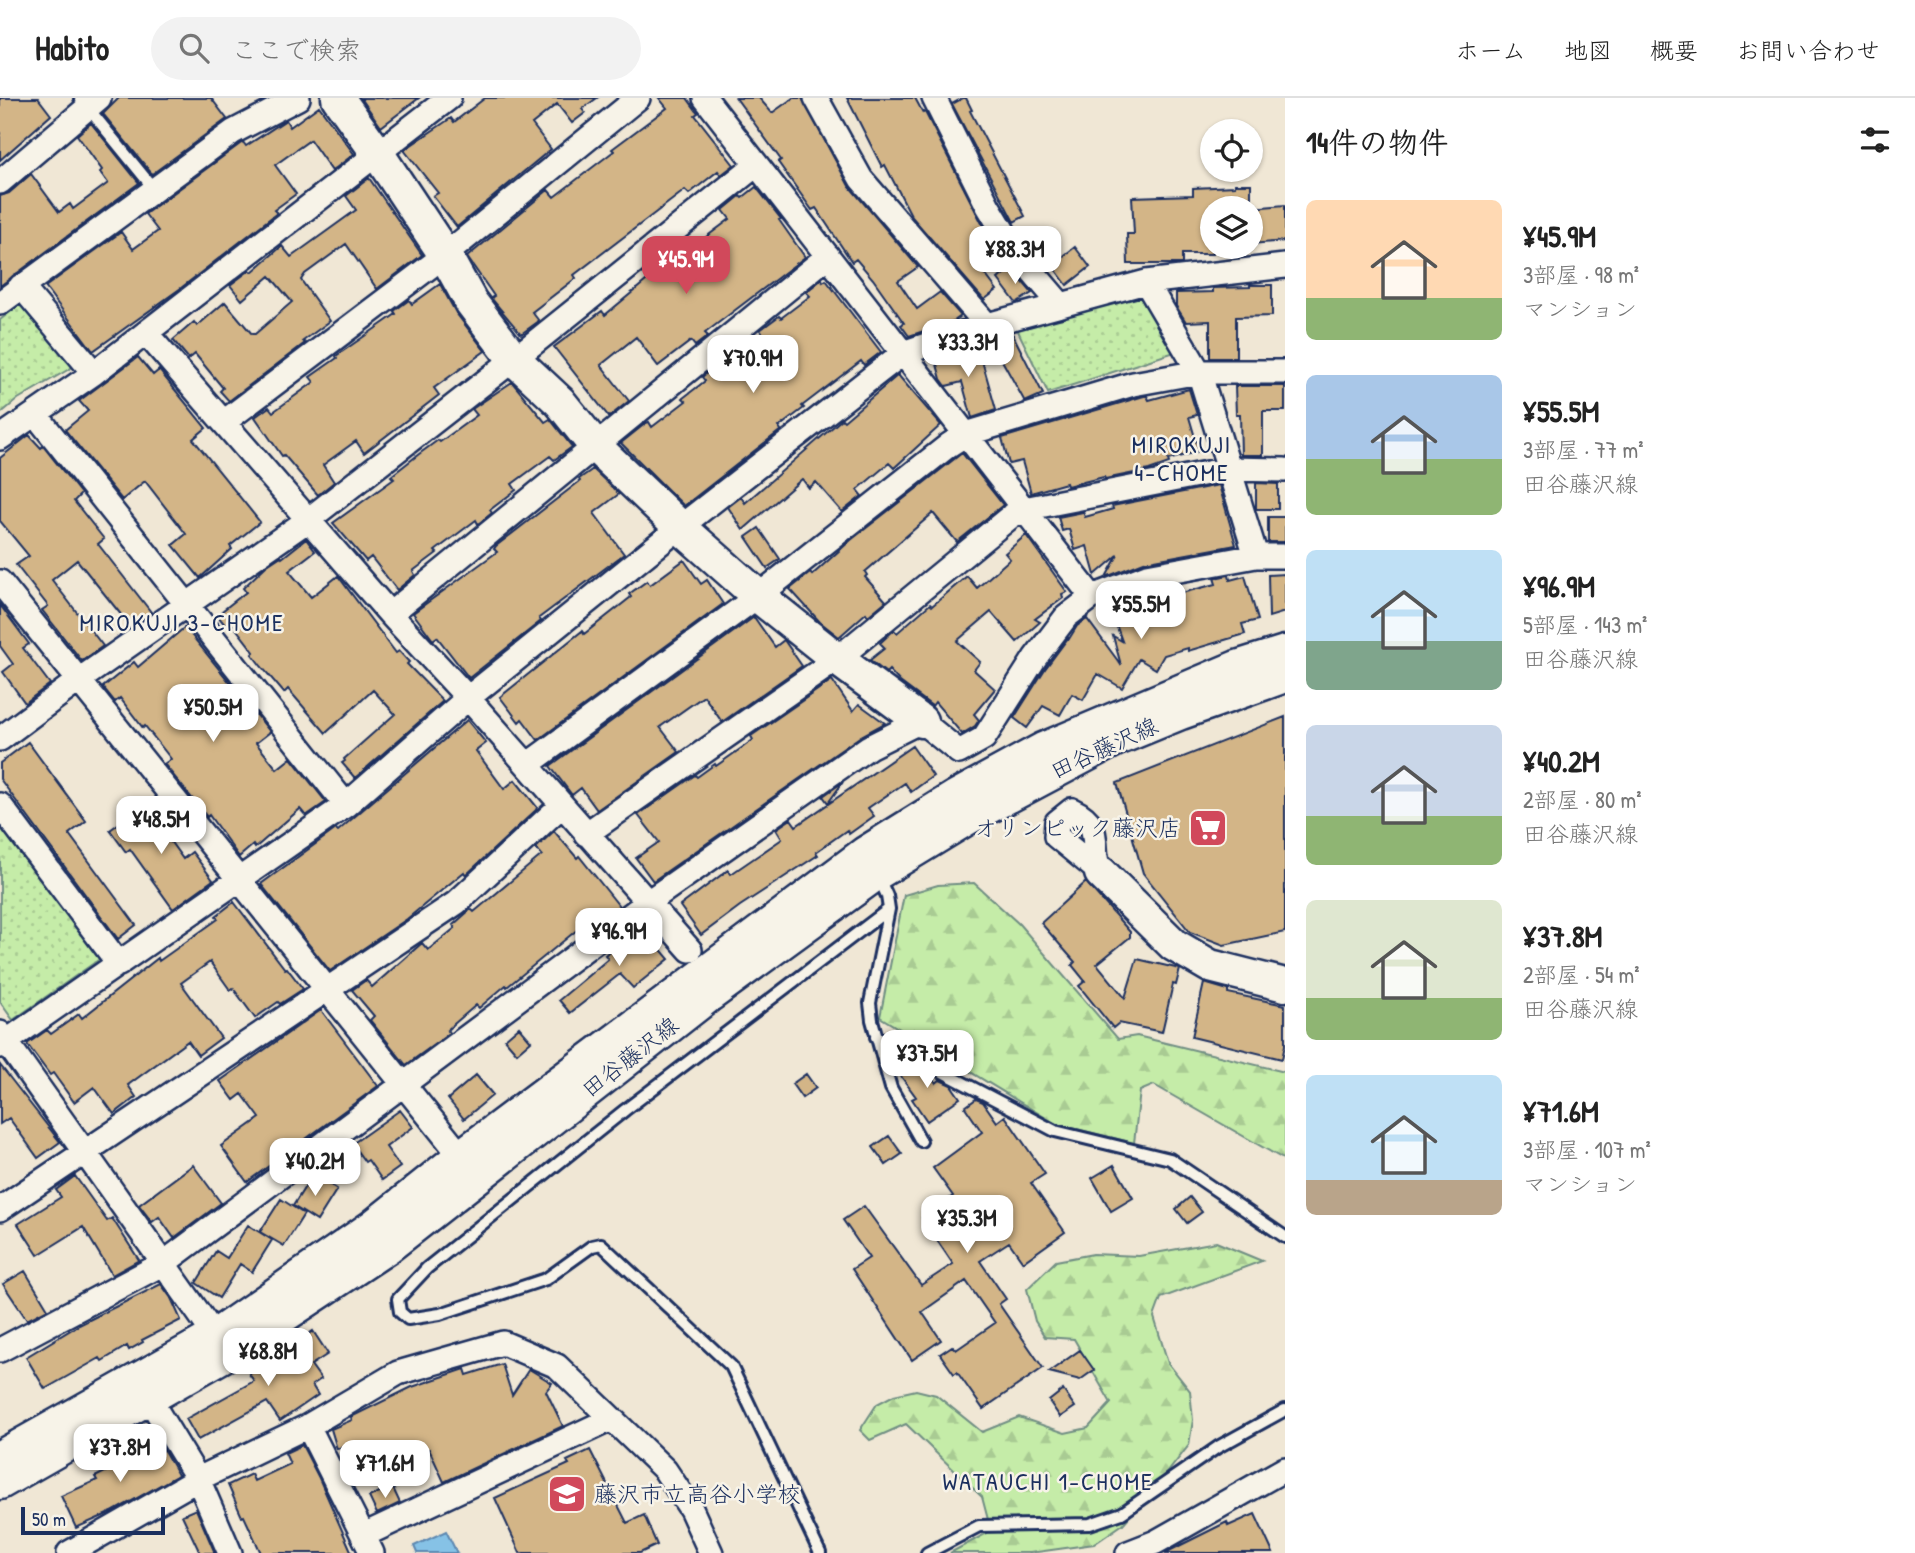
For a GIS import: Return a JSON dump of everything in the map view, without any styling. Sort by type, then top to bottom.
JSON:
[{"type":"main road","points":[[338,98],[445,255],[471,302],[514,359],[560,402],[596,447],[758,596],[921,721]]},
{"type":"main road","name":"田谷藤沢線","points":[[221,1344],[461,1156],[864,853],[954,797],[1043,750],[1164,696],[1237,667],[1285,652]]},
{"type":"main road","name":"田谷藤沢線","points":[[2,1479],[221,1344],[388,1247],[710,995],[876,874],[968,818],[1115,740],[1285,676]]},
{"type":"main road","points":[[1101,873],[1174,945],[1209,966],[1285,985]]},
{"type":"main road","points":[[2,1479],[156,1410],[221,1344]]},
{"type":"main road","points":[[0,1435],[136,1367],[221,1344]]},
{"type":"street","points":[[0,303],[233,132],[298,98]]},
{"type":"street","points":[[0,438],[94,373],[449,98]]},
{"type":"street","points":[[224,422],[445,255],[638,98]]},
{"type":"street","points":[[705,98],[1092,597]]},
{"type":"street","points":[[816,98],[861,179],[987,325]]},
{"type":"street","points":[[934,98],[988,206],[1015,251],[1061,305]]},
{"type":"street","points":[[0,182],[89,101]]},
{"type":"street","points":[[0,739],[185,604],[308,520],[514,359],[756,164]]},
{"type":"street","points":[[390,614],[828,256]]},
{"type":"street","points":[[221,1344],[2,1040],[119,964],[346,805],[468,698],[680,527],[903,353],[987,325],[1146,282],[1285,266]]},
{"type":"street","points":[[1146,282],[1199,372],[1256,556]]},
{"type":"street","points":[[21,286],[94,373]]},
{"type":"street","points":[[146,333],[390,614],[468,698],[690,950]]},
{"type":"street","points":[[527,765],[758,596],[966,434],[1133,384],[1199,372],[1285,372]]},
{"type":"street","points":[[36,415],[346,805]]},
{"type":"street","points":[[586,834],[837,659],[1010,517],[1024,509],[1228,469],[1285,470]]},
{"type":"street","points":[[0,1350],[164,1263],[648,902],[869,747],[921,721],[959,752],[984,738],[1035,658],[1066,617],[1092,597],[1147,576],[1256,556],[1285,556]]},
{"type":"street","points":[[1,584],[461,1156]]},
{"type":"street","points":[[0,805],[119,964]]},
{"type":"street","points":[[0,1209],[456,903],[562,805]]},
{"type":"street","points":[[69,1553],[198,1479],[308,1426],[398,1373],[503,1343],[557,1366],[665,1470],[691,1508],[711,1553]]},
{"type":"street","points":[[156,1410],[198,1479],[230,1553]]},
{"type":"street","points":[[308,1426],[368,1544],[611,1419]]},
{"type":"street","points":[[1128,1553],[1159,1547],[1285,1469]]},
{"type":"lane","points":[[89,101],[153,189]]},
{"type":"lane","points":[[876,874],[887,896],[889,909],[870,1003],[876,1037],[891,1088],[921,1140]]},
{"type":"lane","points":[[820,1553],[731,1366],[601,1244],[592,1246],[546,1279],[440,1314],[408,1319],[400,1312],[398,1299],[427,1268],[625,1110],[889,909]]},
{"type":"lane","points":[[876,1037],[1055,1131],[1170,1159],[1285,1237]]},
{"type":"lane","points":[[927,1553],[979,1526],[1090,1524],[1122,1513],[1218,1447],[1285,1410]]},
{"type":"green space","points":[[1138,294],[1178,351],[1048,393],[1016,327]]},
{"type":"green space","points":[[24,301],[76,365],[18,399],[0,414],[0,320]]},
{"type":"green space","points":[[0,821],[104,956],[13,1020],[0,1002]]},
{"type":"green space","points":[[974,883],[1019,924],[1118,1039],[1137,1036],[1285,1072],[1285,1160],[1154,1085],[1140,1091],[1134,1143],[1056,1124],[880,1017],[904,895],[938,885]]},
{"type":"green space","points":[[1216,1242],[1262,1261],[1161,1298],[1154,1317],[1168,1363],[1190,1391],[1193,1420],[1189,1445],[1164,1477],[1123,1524],[1094,1544],[1030,1553],[950,1553],[991,1531],[982,1497],[906,1424],[870,1440],[860,1430],[877,1404],[894,1395],[916,1390],[936,1395],[982,1432],[1019,1417],[1065,1433],[1088,1428],[1111,1403],[1074,1339],[1045,1337],[1035,1321],[1027,1289],[1056,1261],[1093,1254],[1139,1256]]},
{"type":"water","points":[[446,1531],[457,1553],[417,1553],[414,1546]]},
{"type":"building","points":[[0,98],[38,98],[51,115],[0,160]]},
{"type":"building","points":[[119,98],[211,98],[227,119],[152,174],[103,114]]},
{"type":"building","points":[[361,98],[419,98],[381,127]]},
{"type":"building","points":[[485,98],[597,98],[582,109],[585,113],[572,123],[557,104],[532,124],[551,149],[457,227],[433,196],[438,193],[404,150],[451,118],[454,122]]},
{"type":"building","points":[[659,98],[687,98],[698,113],[695,115],[734,165],[721,175],[718,171],[689,194],[685,190],[574,275],[576,278],[532,312],[539,321],[521,334],[491,298],[494,296],[467,257],[548,190],[554,197],[667,108]]},
{"type":"building","points":[[736,98],[759,98],[772,113],[793,98],[802,98],[849,186],[918,267],[898,281],[917,309],[940,292],[961,316],[954,321],[909,336],[901,325],[904,323],[873,279],[856,259],[852,262],[816,208],[812,210],[778,162],[781,160]]},
{"type":"building","points":[[847,98],[915,98],[923,113],[925,112],[993,245],[973,258],[997,290],[984,300],[912,217],[885,165],[882,167]]},
{"type":"building","points":[[966,98],[972,110],[970,111],[1025,216],[1014,222],[952,104]]},
{"type":"building","points":[[319,106],[354,154],[332,171],[310,140],[275,165],[296,194],[274,210],[277,213],[181,288],[93,351],[45,287],[121,232],[133,249],[158,231],[145,214],[243,142],[246,146],[286,120],[290,127]]},
{"type":"building","points":[[91,123],[139,183],[0,286],[0,196],[9,193],[31,174],[59,212],[70,204],[73,209],[108,183],[77,135]]},
{"type":"building","points":[[369,178],[422,255],[377,289],[346,244],[305,274],[301,280],[330,321],[229,401],[220,391],[223,388],[195,354],[189,359],[173,340],[194,322],[197,326],[225,302],[252,334],[255,334],[292,302],[270,276],[242,300],[230,285],[250,270],[252,272],[282,246],[291,257],[356,210],[346,196]]},
{"type":"building","points":[[1251,184],[1251,196],[1200,196],[1200,254],[1182,254],[1182,264],[1128,264],[1127,234],[1134,234],[1132,197],[1193,195],[1193,188]]},
{"type":"building","points":[[756,187],[781,219],[779,220],[805,257],[705,333],[708,336],[695,346],[691,341],[658,366],[636,337],[601,365],[629,401],[609,417],[554,347],[602,311],[605,315],[688,246],[690,249],[730,219],[723,210]]},
{"type":"building","points":[[1285,205],[1285,241],[1263,243],[1263,207]]},
{"type":"building","points":[[1075,247],[1090,267],[1067,285],[1052,265]]},
{"type":"building","points":[[1011,268],[1032,293],[1016,303],[998,279]]},
{"type":"building","points":[[822,279],[823,282],[826,280],[881,352],[864,365],[861,361],[802,406],[804,408],[779,427],[781,430],[684,506],[621,443],[646,423],[649,422],[652,427],[686,401],[683,398],[705,381],[702,377],[721,361],[728,370],[768,341],[760,330],[810,296],[806,292]]},
{"type":"building","points":[[440,284],[456,313],[485,351],[434,388],[439,395],[364,453],[356,441],[323,465],[334,482],[318,495],[284,455],[282,456],[255,417],[269,407],[273,412],[314,382],[310,377],[337,358],[336,356],[396,314],[394,311],[409,300],[412,304]]},
{"type":"building","points":[[1272,285],[1272,316],[1236,317],[1236,358],[1210,358],[1210,321],[1186,322],[1176,306],[1176,293],[1213,292],[1213,288]]},
{"type":"building","points":[[1012,333],[1043,394],[1025,402],[994,346],[997,346],[993,338]]},
{"type":"building","points":[[956,350],[957,355],[979,350],[996,410],[972,418],[962,382],[946,386],[941,379],[935,357]]},
{"type":"building","points":[[138,357],[153,375],[159,370],[206,428],[193,439],[260,522],[230,546],[232,549],[200,578],[173,545],[186,534],[145,481],[122,500],[65,430],[88,411],[79,401]]},
{"type":"building","points":[[898,375],[941,425],[894,468],[889,463],[857,490],[862,496],[842,512],[816,482],[809,488],[802,479],[743,530],[728,507],[741,497],[745,503],[842,419],[844,421]]},
{"type":"building","points":[[512,382],[545,422],[550,419],[572,447],[554,460],[550,456],[512,484],[516,490],[490,510],[492,513],[478,524],[476,520],[435,551],[437,553],[413,571],[415,575],[397,590],[371,557],[366,561],[333,523],[394,479],[391,476],[419,454],[477,415],[472,409]]},
{"type":"building","points":[[1235,386],[1285,386],[1285,411],[1263,411],[1263,455],[1241,455],[1240,414],[1236,414]]},
{"type":"building","points":[[1189,389],[1197,415],[1189,417],[1199,451],[1168,460],[1169,463],[1149,470],[1067,486],[1066,483],[1031,493],[1022,461],[1009,464],[1002,438],[1144,396],[1149,400]]},
{"type":"building","points":[[29,435],[41,448],[43,446],[81,494],[74,501],[104,539],[98,544],[151,612],[131,627],[77,560],[52,580],[103,646],[82,661],[42,610],[48,606],[16,565],[29,556],[0,521],[0,458]]},
{"type":"building","points":[[962,453],[1003,505],[957,542],[933,513],[865,572],[865,577],[886,601],[868,616],[866,613],[839,637],[820,622],[790,589],[810,573],[812,575],[851,540]]},
{"type":"building","points":[[593,469],[619,494],[594,513],[624,554],[539,618],[541,621],[469,678],[437,637],[433,640],[413,613],[497,552],[494,549],[496,546]]},
{"type":"building","points":[[1256,483],[1278,484],[1278,509],[1256,509]]},
{"type":"building","points":[[1219,485],[1236,545],[1144,562],[1106,577],[1118,555],[1095,575],[1087,546],[1075,550],[1069,529],[1062,531],[1058,517],[1083,512],[1085,517],[1113,509],[1112,506]]},
{"type":"building","points":[[1268,517],[1285,517],[1285,542],[1268,542]]},
{"type":"building","points":[[759,528],[780,559],[767,568],[746,537]]},
{"type":"building","points":[[1026,535],[1067,592],[1035,619],[1040,622],[1017,642],[991,612],[957,641],[980,662],[974,670],[995,689],[974,714],[979,720],[975,726],[962,734],[935,702],[932,706],[900,682],[889,670],[886,673],[870,660],[885,648],[880,643],[894,630],[897,633],[967,576],[977,588],[1010,559],[1005,553]]},
{"type":"building","points":[[306,539],[315,551],[289,571],[311,597],[338,576],[396,653],[399,651],[409,662],[407,664],[443,701],[355,778],[342,763],[344,759],[395,714],[373,690],[326,733],[288,689],[284,693],[252,654],[254,652],[231,622],[226,626],[217,615],[246,592],[243,588],[266,566],[281,556],[282,558]]},
{"type":"building","points":[[684,560],[701,584],[707,580],[723,604],[538,740],[522,719],[519,722],[500,697],[582,631],[584,634],[631,597],[629,594],[647,581],[650,585]]},
{"type":"building","points":[[1285,574],[1285,612],[1269,617],[1268,575]]},
{"type":"building","points":[[1229,575],[1230,580],[1245,576],[1258,620],[1242,624],[1245,634],[1188,651],[1188,648],[1164,655],[1156,669],[1139,659],[1122,688],[1098,674],[1083,700],[1072,694],[1060,715],[1043,706],[1027,728],[1014,718],[1045,669],[1077,626],[1087,619],[1121,665],[1113,636],[1122,641],[1110,608],[1216,584],[1214,578]]},
{"type":"building","points":[[0,605],[29,644],[23,648],[50,684],[25,703],[3,672],[13,664],[0,646]]},
{"type":"building","points":[[754,617],[775,647],[784,640],[802,666],[722,722],[704,696],[660,727],[679,752],[597,810],[581,788],[572,795],[550,766]]},
{"type":"building","points":[[185,627],[232,685],[221,694],[244,723],[256,714],[270,732],[256,743],[277,769],[291,758],[326,802],[306,816],[300,809],[255,848],[253,845],[239,857],[209,815],[207,817],[164,764],[171,759],[145,726],[143,728],[120,698],[115,702],[103,687],[134,662],[138,667]]},
{"type":"building","points":[[832,680],[853,711],[859,704],[885,723],[861,736],[653,881],[636,858],[659,842],[638,815],[695,775],[697,777],[715,764],[716,766],[753,740],[751,736]]},
{"type":"building","name":"オリンピック藤沢店","points":[[1285,717],[1285,932],[1224,945],[1190,932],[1143,873],[1117,783]]},
{"type":"building","points":[[467,720],[486,743],[476,751],[504,789],[515,780],[537,807],[536,810],[466,875],[464,872],[407,919],[330,971],[261,884],[336,829],[338,831]]},
{"type":"building","points":[[28,742],[86,821],[69,834],[136,925],[118,939],[0,779],[0,763]]},
{"type":"building","points":[[912,746],[933,776],[911,792],[905,783],[868,808],[874,816],[849,834],[847,830],[816,852],[818,855],[701,935],[680,906],[728,870],[731,874],[782,839],[776,829],[791,819],[796,826]]},
{"type":"building","points":[[843,782],[828,803],[823,796]]},
{"type":"building","points":[[150,801],[165,823],[160,827],[183,859],[192,852],[213,880],[173,909],[130,849],[126,852],[110,830]]},
{"type":"building","points":[[554,831],[577,858],[579,856],[619,906],[599,921],[594,916],[507,987],[506,985],[479,1008],[476,1005],[447,1030],[450,1033],[406,1065],[370,1020],[374,1016],[352,990],[366,980],[372,987],[422,943],[428,950],[455,928],[453,925],[471,909],[474,912],[542,855],[536,848]]},
{"type":"building","points":[[1086,882],[1130,932],[1130,937],[1097,964],[1125,998],[1137,959],[1180,969],[1176,985],[1173,984],[1162,1032],[1119,1023],[1113,1028],[1079,986],[1085,981],[1072,965],[1075,962],[1041,923]]},
{"type":"building","points":[[234,902],[303,989],[255,1018],[210,962],[181,983],[221,1038],[198,1055],[188,1041],[128,1085],[136,1097],[114,1114],[94,1087],[74,1102],[27,1044],[47,1030],[51,1034],[79,1014],[82,1018],[158,958],[159,961],[218,919],[216,916]]},
{"type":"building","points":[[637,928],[643,935],[647,933],[669,959],[633,988],[620,974],[570,1013],[559,1000],[608,959],[605,955]]},
{"type":"building","points":[[1204,983],[1228,990],[1228,993],[1285,1005],[1285,1045],[1282,1059],[1192,1037]]},
{"type":"building","points":[[321,1010],[378,1086],[247,1182],[221,1146],[260,1118],[242,1094],[234,1100],[220,1081]]},
{"type":"building","points":[[519,1027],[531,1041],[517,1053],[505,1039]]},
{"type":"building","points":[[905,1061],[930,1074],[936,1083],[940,1080],[951,1085],[960,1098],[927,1121],[912,1099],[916,1097],[895,1068]]},
{"type":"building","points":[[0,1065],[60,1142],[38,1158],[9,1118],[0,1124]]},
{"type":"building","points":[[806,1074],[816,1088],[802,1098],[792,1084]]},
{"type":"building","points":[[476,1075],[493,1095],[464,1119],[448,1099]]},
{"type":"building","points":[[976,1099],[983,1102],[997,1122],[1005,1116],[1045,1174],[1031,1183],[1065,1232],[1023,1262],[1009,1242],[980,1261],[1006,1299],[999,1304],[1043,1368],[983,1409],[957,1372],[954,1374],[940,1354],[952,1346],[956,1350],[995,1323],[966,1281],[922,1312],[941,1340],[912,1360],[852,1269],[869,1258],[843,1220],[864,1206],[921,1285],[953,1264],[922,1218],[953,1196],[933,1168],[982,1132],[965,1107]]},
{"type":"building","points":[[400,1110],[413,1127],[386,1147],[400,1167],[382,1180],[352,1144]]},
{"type":"building","points":[[889,1136],[902,1154],[886,1165],[873,1147]]},
{"type":"building","points":[[193,1165],[221,1203],[174,1238],[159,1217],[152,1222],[139,1205]]},
{"type":"building","points":[[1114,1165],[1133,1198],[1111,1211],[1092,1178]]},
{"type":"building","points":[[313,1174],[337,1189],[317,1221],[293,1206]]},
{"type":"building","points":[[75,1176],[107,1221],[112,1218],[139,1260],[112,1275],[83,1227],[38,1255],[18,1224],[61,1197],[56,1190]]},
{"type":"building","points":[[1190,1197],[1202,1212],[1187,1223],[1176,1209]]},
{"type":"building","points":[[281,1199],[304,1214],[284,1246],[260,1232]]},
{"type":"building","points":[[248,1225],[272,1240],[252,1272],[240,1264],[219,1298],[196,1283],[216,1251],[227,1258]]},
{"type":"building","points":[[25,1271],[48,1309],[27,1320],[3,1284]]},
{"type":"building","points":[[161,1284],[181,1320],[142,1340],[143,1342],[129,1350],[127,1346],[102,1361],[100,1358],[45,1389],[26,1357],[79,1325]]},
{"type":"building","points":[[313,1331],[328,1354],[311,1365],[321,1379],[312,1385],[318,1395],[280,1421],[267,1402],[198,1440],[186,1419],[254,1381],[249,1374]]},
{"type":"building","points":[[1080,1350],[1094,1370],[1080,1380],[1049,1372]]},
{"type":"building","points":[[502,1364],[512,1395],[529,1369],[552,1383],[546,1391],[563,1426],[444,1482],[429,1449],[399,1463],[392,1449],[356,1466],[347,1446],[337,1449],[331,1429],[352,1420],[351,1417],[412,1387],[465,1369],[467,1375]]},
{"type":"building","points":[[1063,1390],[1075,1407],[1060,1417],[1049,1401]]},
{"type":"building","points":[[158,1440],[178,1475],[112,1512],[76,1528],[61,1496],[97,1480],[95,1477],[117,1466],[115,1461]]},
{"type":"building","points":[[302,1445],[352,1553],[261,1553],[244,1516],[242,1517],[228,1485],[251,1474],[254,1481],[290,1464],[285,1453]]},
{"type":"building","points":[[590,1450],[627,1523],[644,1515],[657,1545],[640,1553],[520,1553],[495,1498],[569,1464],[567,1461]]},
{"type":"building","points":[[392,1486],[400,1503],[377,1514],[369,1497]]},
{"type":"building","points":[[196,1509],[215,1553],[200,1553],[182,1515]]},
{"type":"building","points":[[1255,1514],[1273,1553],[1165,1553],[1227,1522],[1228,1526]]},
{"type":"place","name":"オリンピック藤沢店","points":[[1208,828]]},
{"type":"place","name":"藤沢市立高谷小学校","points":[[567,1494]]},
{"type":"district","name":"MIROKUJI 4-CHOME","points":[[1182,459]]},
{"type":"district","name":"MIROKUJI 3-CHOME","points":[[182,623]]},
{"type":"district","name":"WATAUCHI 1-CHOME","points":[[1048,1482]]}]
